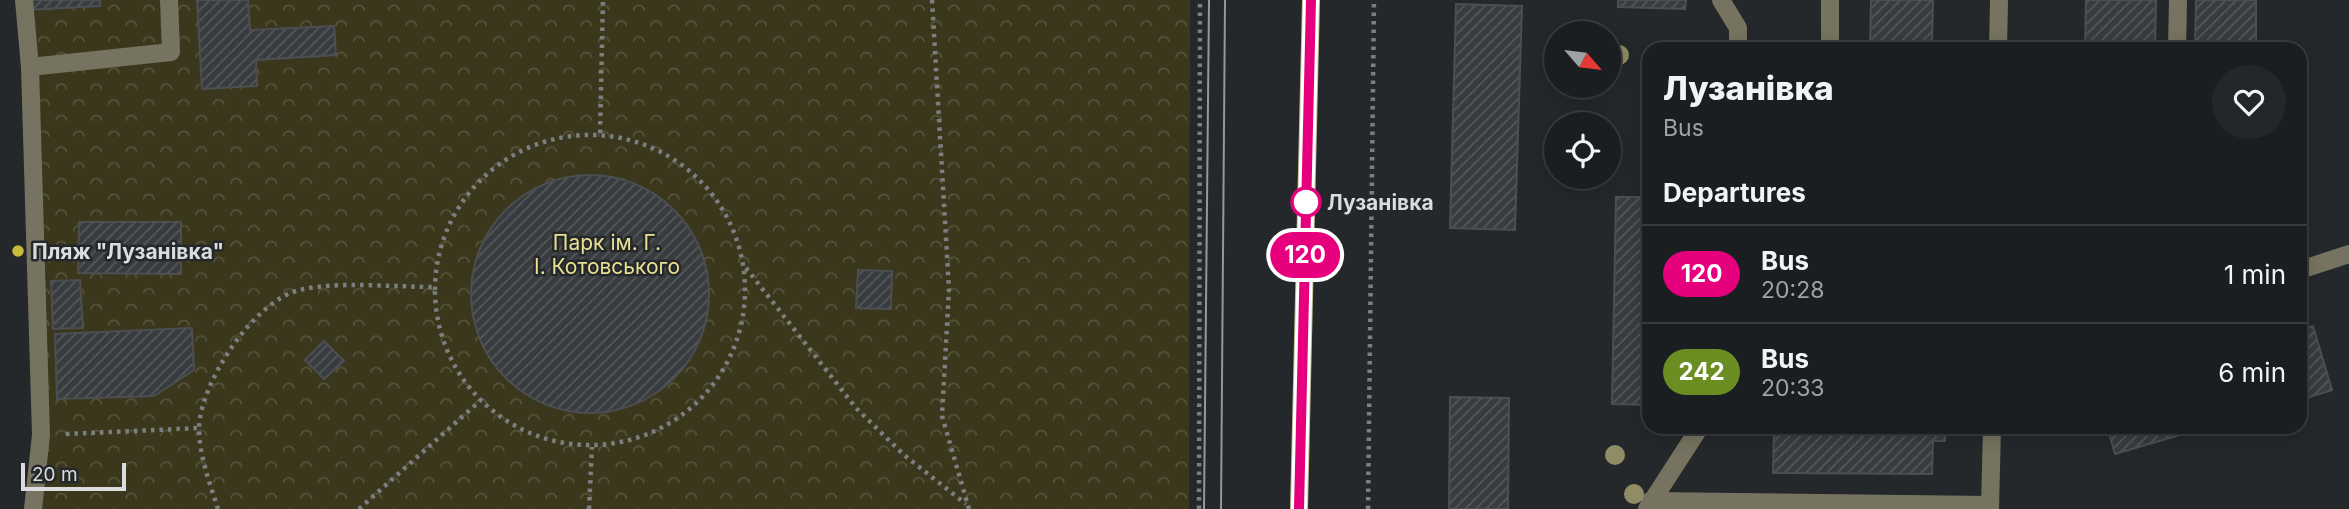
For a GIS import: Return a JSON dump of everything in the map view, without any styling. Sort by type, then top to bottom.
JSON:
[{"type":"main road","points":[[1299,509],[1311,0]]},
{"type":"street","points":[[24,0],[30,67],[41,435],[33,509]]},
{"type":"street","points":[[30,67],[172,52],[169,0]]},
{"type":"street","points":[[1721,0],[1738,28],[1738,42]]},
{"type":"street","points":[[1830,0],[1830,42]]},
{"type":"street","points":[[1998,42],[1999,0]]},
{"type":"street","points":[[2177,42],[2178,0]]},
{"type":"street","points":[[2307,268],[2349,254]]},
{"type":"street","points":[[1649,505],[1695,434]]},
{"type":"street","points":[[1649,505],[1990,507],[1992,434]]},
{"type":"path","points":[[600,133],[603,0]]},
{"type":"path","points":[[932,0],[949,289],[942,416],[968,507]]},
{"type":"path","points":[[1199,509],[1200,0]]},
{"type":"path","points":[[1368,509],[1374,0]]},
{"type":"path","points":[[600,133],[652,146],[696,174],[729,216],[745,267],[744,320],[726,370],[691,410],[645,437],[593,447],[543,440],[498,417],[463,382],[440,337],[434,287],[443,237],[467,193],[504,159],[550,138],[600,133]]},
{"type":"path","points":[[745,267],[856,408],[904,455],[968,507]]},
{"type":"path","points":[[218,509],[202,461],[199,428],[207,393],[226,357],[252,322],[275,299],[300,290],[434,287]]},
{"type":"path","points":[[359,509],[481,400]]},
{"type":"path","points":[[41,435],[199,428]]},
{"type":"path","points":[[589,509],[593,447]]},
{"type":"green space","name":"Парк ім. Г. І. Котовського","points":[[24,0],[1190,0],[1189,509],[33,509],[41,435]]},
{"type":"building","points":[[28,0],[100,0],[100,6],[28,10]]},
{"type":"building","points":[[197,0],[248,0],[250,30],[334,26],[336,55],[256,60],[257,86],[202,89]]},
{"type":"building","points":[[1618,0],[1686,0],[1685,9],[1618,7]]},
{"type":"building","points":[[1871,0],[1933,0],[1932,42],[1870,42]]},
{"type":"building","points":[[2086,0],[2156,0],[2155,42],[2085,42]]},
{"type":"building","points":[[2196,0],[2256,0],[2256,42],[2195,42]]},
{"type":"building","points":[[1456,4],[1522,6],[1515,230],[1450,228]]},
{"type":"building","points":[[578,175],[602,175],[625,180],[646,189],[666,202],[682,218],[704,259],[709,294],[707,317],[700,340],[682,370],[666,386],[625,408],[602,413],[578,413],[555,408],[534,399],[514,386],[498,370],[476,329],[471,306],[471,282],[476,259],[485,238],[498,218],[514,202],[555,180]]},
{"type":"building","points":[[1616,197],[1642,197],[1642,405],[1612,404]]},
{"type":"building","points":[[79,222],[181,222],[181,274],[78,273]]},
{"type":"building","points":[[858,270],[892,271],[891,309],[856,308]]},
{"type":"building","points":[[80,280],[83,328],[53,329],[51,281]]},
{"type":"building","points":[[2313,326],[2332,390],[2307,398],[2307,328]]},
{"type":"building","points":[[192,328],[194,370],[154,396],[57,399],[55,334]]},
{"type":"building","points":[[324,341],[344,361],[324,379],[305,360]]},
{"type":"building","points":[[1450,397],[1509,398],[1508,509],[1449,509]]},
{"type":"building","points":[[1774,434],[1946,434],[1945,441],[1933,441],[1932,474],[1773,473]]},
{"type":"building","points":[[2109,434],[2183,434],[2115,454]]},
{"type":"tram line","points":[[1204,509],[1209,0]]},
{"type":"tram line","points":[[1221,509],[1225,0]]},
{"type":"bus line","name":"120","points":[[1299,509],[1311,0]]},
{"type":"place","name":"Лузанівка","points":[[1306,202]]},
{"type":"place","name":"Пляж \"Лузанівка\"","points":[[18,251]]}]
